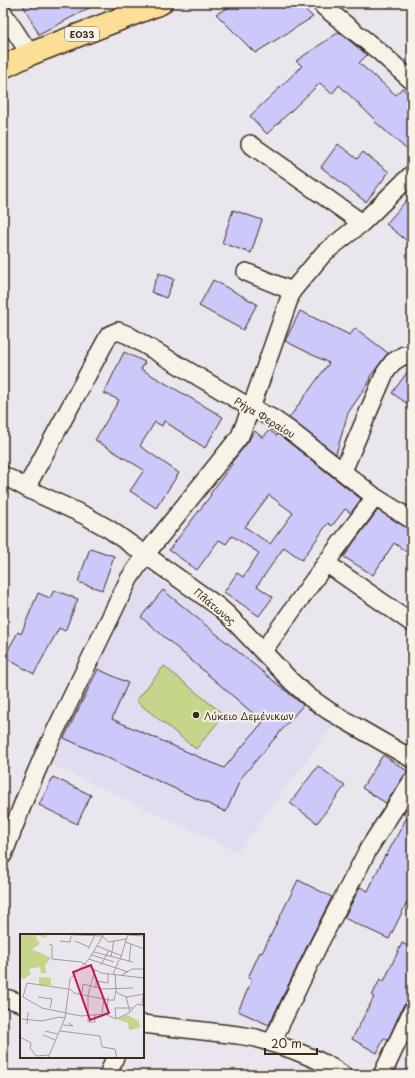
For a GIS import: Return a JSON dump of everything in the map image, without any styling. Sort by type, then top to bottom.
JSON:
[{"type":"main road","name":"ΕΟ33","points":[[3,67],[30,54],[161,3]]},
{"type":"street","points":[[321,3],[382,53],[412,81]]},
{"type":"street","points":[[3,13],[30,54]]},
{"type":"street","points":[[250,144],[362,223]]},
{"type":"street","points":[[3,854],[44,754],[129,579],[146,554],[240,436],[292,292],[324,253],[362,223],[412,174]]},
{"type":"street","points":[[246,272],[292,292]]},
{"type":"street","name":"Ρήγα Φεραίου","points":[[26,488],[109,335],[118,331],[128,334],[251,408],[288,428],[375,497],[412,520]]},
{"type":"street","points":[[343,472],[385,373],[393,362],[404,355],[412,357]]},
{"type":"street","name":"Πλάτωνος","points":[[3,475],[26,488],[86,516],[109,529],[146,554],[219,607],[292,682],[309,697],[329,711],[412,759]]},
{"type":"street","points":[[263,651],[375,497]]},
{"type":"street","points":[[326,563],[412,623]]},
{"type":"street","points":[[272,1042],[319,944],[369,848],[412,781]]},
{"type":"street","points":[[3,997],[20,1003]]},
{"type":"street","points":[[382,1075],[412,1012]]},
{"type":"street","points":[[144,1024],[238,1035],[272,1042],[315,1059],[332,1067],[343,1075]]},
{"type":"street","points":[[108,1075],[115,1058]]},
{"type":"shaded area","name":"Λύκειο Δεμένικων","points":[[143,568],[214,617],[303,705],[334,724],[238,852],[50,764]]},
{"type":"green space","points":[[164,666],[224,715],[196,749],[136,701]]},
{"type":"building","points":[[22,3],[98,3],[39,35]]},
{"type":"building","points":[[238,3],[298,3],[313,17],[255,53],[216,14]]},
{"type":"building","points":[[339,32],[367,55],[359,63],[396,95],[402,88],[412,97],[412,154],[374,121],[375,120],[339,85],[332,94],[320,83],[267,134],[250,116],[302,66],[296,61]]},
{"type":"building","points":[[338,144],[357,159],[363,152],[389,172],[366,202],[321,167]]},
{"type":"building","points":[[412,194],[412,245],[386,224]]},
{"type":"building","points":[[233,210],[262,220],[251,253],[222,243]]},
{"type":"building","points":[[159,273],[174,279],[166,298],[151,292]]},
{"type":"building","points":[[213,280],[257,304],[243,330],[199,306]]},
{"type":"building","points":[[300,311],[350,335],[355,328],[388,353],[369,378],[371,379],[348,413],[336,454],[289,418],[329,363],[285,341]]},
{"type":"building","points":[[124,352],[145,362],[141,369],[223,417],[205,448],[164,421],[162,426],[155,422],[140,446],[179,473],[156,508],[130,491],[144,470],[95,440],[119,400],[104,393]]},
{"type":"building","points":[[412,367],[412,407],[392,393]]},
{"type":"building","points":[[269,430],[277,436],[278,434],[361,499],[351,513],[345,509],[332,526],[328,523],[302,560],[284,547],[257,586],[273,597],[259,616],[224,592],[237,573],[243,577],[259,553],[232,536],[226,544],[219,540],[197,570],[169,550],[211,495],[210,494],[232,464],[231,463],[255,431],[263,438]],"holes":[[[269,495],[293,513],[270,544],[245,527]]]},
{"type":"building","points":[[378,510],[412,530],[412,556],[394,543],[373,575],[344,557]]},
{"type":"building","points":[[90,548],[114,556],[102,590],[78,582]]},
{"type":"building","points":[[54,590],[78,599],[65,631],[59,628],[34,674],[4,657],[18,632],[21,634],[38,593],[50,598]]},
{"type":"building","points":[[163,590],[303,705],[241,778],[226,812],[64,738],[98,669],[128,683],[112,719],[224,768],[263,722],[141,617]]},
{"type":"building","points":[[383,755],[409,772],[404,776],[386,803],[362,788]]},
{"type":"building","points":[[318,766],[345,786],[317,823],[290,803]]},
{"type":"building","points":[[53,777],[91,795],[77,824],[39,805]]},
{"type":"building","points":[[412,800],[412,905],[407,902],[389,939],[344,918],[360,887],[368,891],[385,855],[386,856],[407,817],[403,814]]},
{"type":"building","points":[[298,880],[332,897],[269,1025],[238,1011],[252,980],[248,978]]},
{"type":"building","points":[[402,943],[412,948],[412,1001],[403,1006],[388,1040],[384,1038],[377,1053],[352,1039],[374,997],[372,996],[380,979],[384,981]]},
{"type":"place","name":"Λύκειο Δεμένικων","points":[[196,715]]}]
